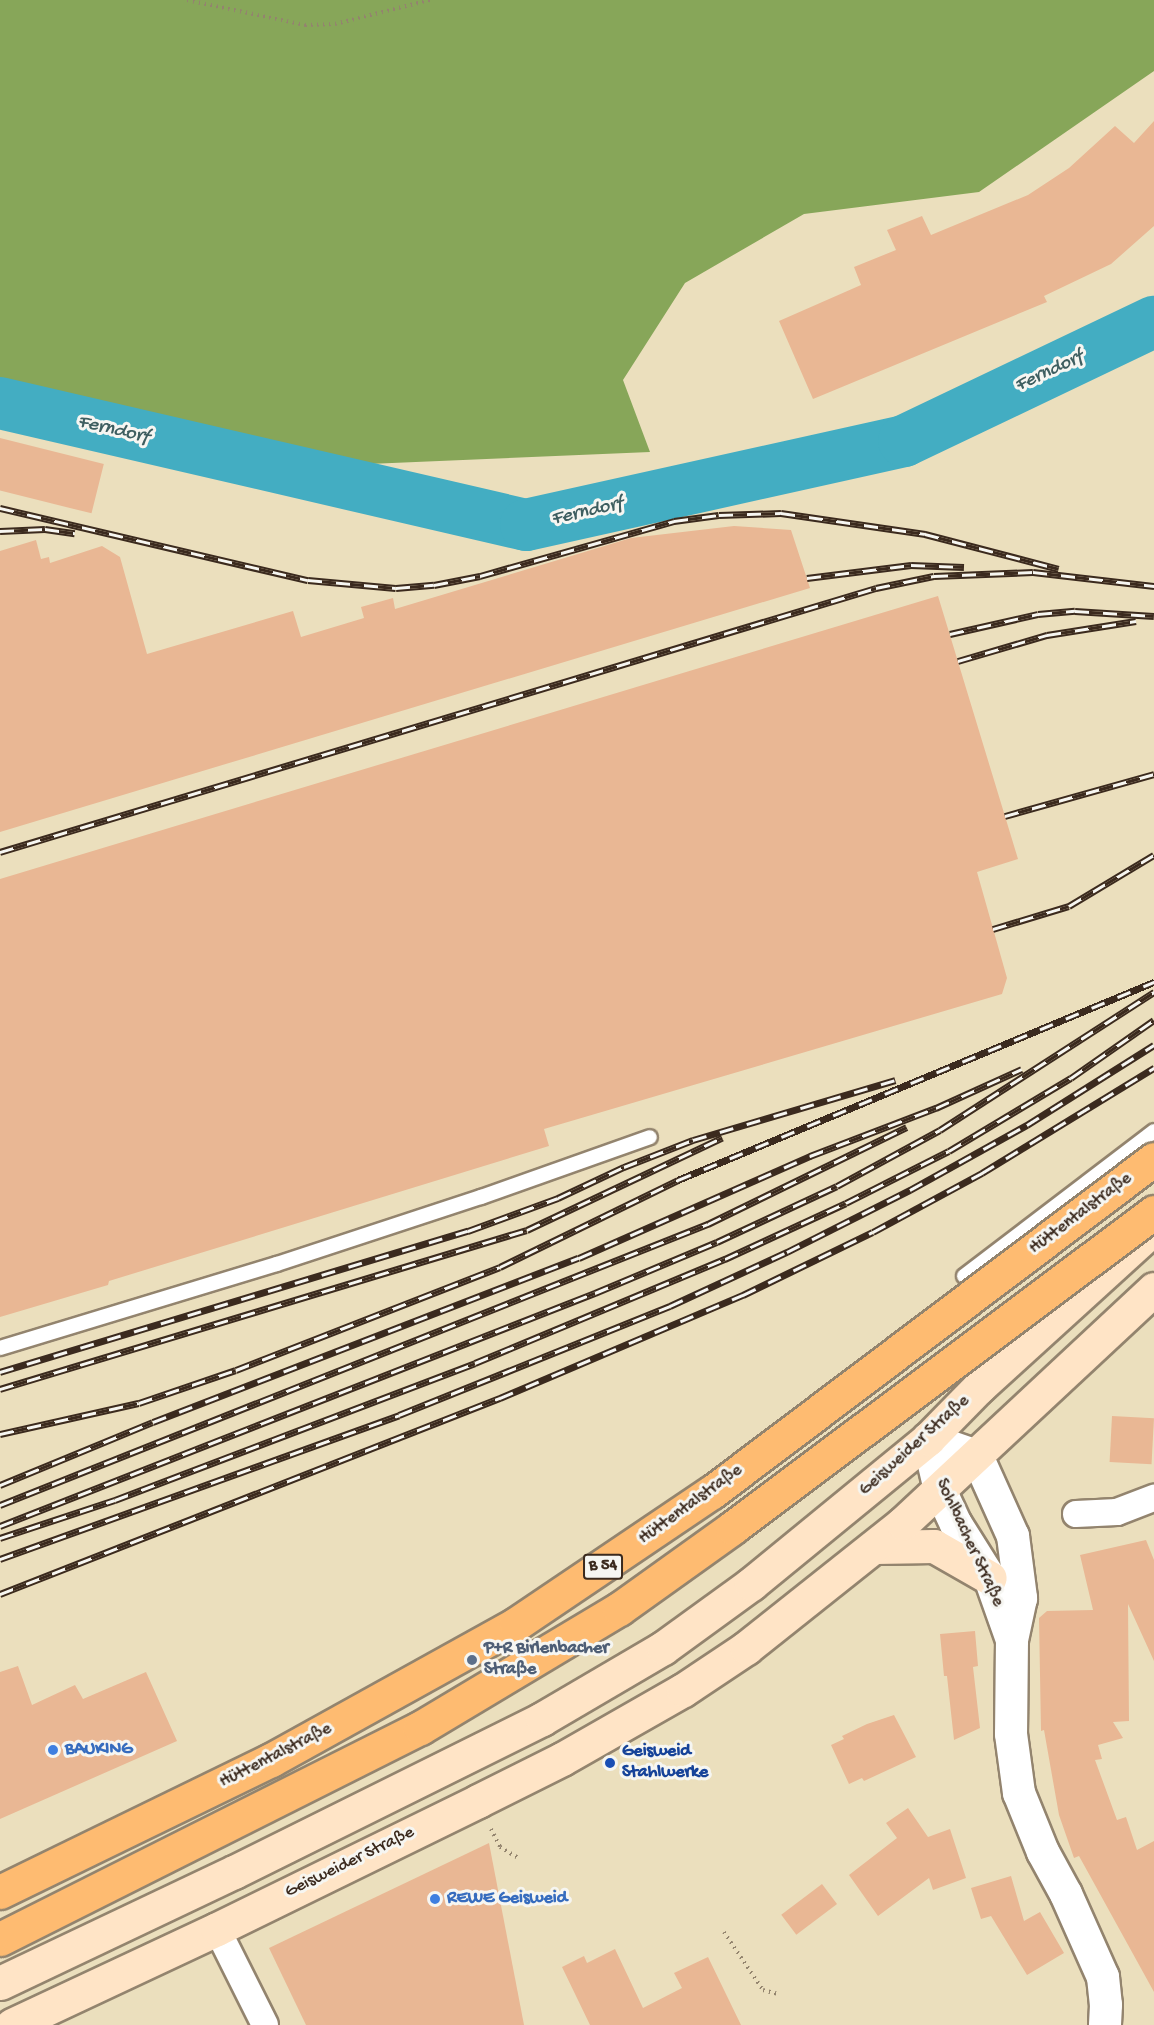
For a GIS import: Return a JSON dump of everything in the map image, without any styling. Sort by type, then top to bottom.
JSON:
[{"type":"highway","name":"Hüttentalstraße","points":[[0,1892],[271,1760],[516,1624],[712,1492],[1154,1159]]},
{"type":"highway","name":"B 54","points":[[0,1939],[420,1728],[619,1610],[1154,1212]]},
{"type":"main road","name":"Geisweider Straße","points":[[0,1983],[234,1872],[542,1719],[663,1648],[751,1584],[928,1439],[979,1387],[1154,1228]]},
{"type":"main road","name":"Geisweider Straße","points":[[12,2025],[217,1929],[562,1759],[683,1690],[746,1648],[875,1547],[977,1456],[1154,1289]]},
{"type":"main road","points":[[875,1547],[934,1546],[990,1578]]},
{"type":"main road","points":[[663,1648],[683,1690]]},
{"type":"street","points":[[928,1439],[977,1456]]},
{"type":"street","name":"Sohlbacher Straße","points":[[928,1439],[940,1490],[956,1524],[990,1578],[1012,1640]]},
{"type":"street","name":"Sohlbacher Straße","points":[[977,1456],[1013,1536],[1021,1598],[1012,1640],[1011,1734],[1019,1793],[1043,1852],[1071,1904],[1103,1977],[1106,2005],[1105,2025]]},
{"type":"street","points":[[1076,1514],[1117,1512],[1154,1498]]},
{"type":"street","points":[[217,1929],[265,2025]]},
{"type":"lane","points":[[964,1276],[1154,1131]]},
{"type":"lane","points":[[0,1348],[288,1260],[481,1197],[650,1137]]},
{"type":"path","points":[[187,0],[305,25],[335,24],[430,0]]},
{"type":"path","points":[[492,1831],[500,1847],[518,1858]]},
{"type":"path","points":[[724,1932],[763,1990],[778,1994]]},
{"type":"green space","points":[[0,0],[1154,0],[1154,71],[979,192],[804,214],[685,283],[623,380],[650,452],[345,465],[0,380]]},
{"type":"building","points":[[1154,121],[1154,226],[1111,264],[1044,296],[1047,302],[813,399],[779,321],[861,285],[854,267],[896,250],[887,230],[922,216],[931,235],[1028,195],[1069,168],[1115,126],[1134,143]]},
{"type":"building","points":[[0,438],[104,464],[91,513],[0,491]]},
{"type":"building","points":[[734,526],[791,530],[810,588],[0,832],[0,551],[36,540],[41,559],[49,557],[50,563],[102,546],[120,557],[147,654],[293,611],[301,637],[364,618],[361,607],[393,598],[395,609],[631,538]]},
{"type":"building","points":[[938,596],[1018,859],[977,872],[1007,978],[1002,994],[544,1129],[549,1146],[109,1281],[108,1285],[0,1317],[0,879]]},
{"type":"building","points":[[1112,1416],[1154,1418],[1152,1464],[1110,1462]]},
{"type":"building","points":[[1146,1540],[1154,1560],[1154,1661],[1128,1604],[1129,1721],[1113,1722],[1123,1738],[1098,1745],[1102,1759],[1095,1760],[1117,1820],[1126,1817],[1137,1850],[1154,1841],[1154,1992],[1079,1856],[1074,1858],[1059,1815],[1044,1730],[1041,1731],[1039,1618],[1047,1611],[1093,1610],[1080,1555]]},
{"type":"building","points":[[975,1631],[978,1666],[973,1667],[980,1728],[954,1740],[940,1634]]},
{"type":"building","points":[[18,1666],[32,1705],[75,1685],[83,1699],[146,1672],[177,1741],[0,1819],[0,1672]]},
{"type":"building","points":[[894,1715],[916,1757],[864,1781],[862,1778],[849,1784],[831,1745],[844,1739],[842,1736],[867,1724]]},
{"type":"building","points":[[908,1808],[928,1837],[950,1829],[966,1878],[933,1890],[929,1878],[878,1916],[849,1875],[897,1838],[886,1823]]},
{"type":"building","name":"REWE Geisweid","points":[[489,1843],[524,2025],[306,2025],[269,1948]]},
{"type":"building","points":[[1011,1876],[1024,1921],[1040,1912],[1064,1953],[1027,1975],[991,1916],[981,1919],[971,1888]]},
{"type":"building","points":[[822,1884],[837,1904],[796,1935],[781,1915]]},
{"type":"building","points":[[615,1949],[643,2008],[682,1988],[674,1973],[708,1957],[741,2025],[590,2025],[562,1967],[584,1956],[587,1963]]},
{"type":"waterway","name":"Ferndorf","points":[[0,403],[526,525],[904,441],[1154,322]]},
{"type":"railway","points":[[0,508],[308,580],[396,588],[434,585],[480,576],[674,521],[719,515],[781,513],[925,534],[1059,569]]},
{"type":"railway","points":[[0,531],[45,529],[75,533]]},
{"type":"railway","points":[[807,578],[911,565],[964,567]]},
{"type":"railway","points":[[0,852],[876,588],[934,576],[1033,572],[1154,586]]},
{"type":"railway","points":[[950,634],[1038,614],[1075,611],[1154,616]]},
{"type":"railway","points":[[958,661],[1047,635],[1136,621]]},
{"type":"railway","points":[[1005,816],[1154,774]]},
{"type":"railway","points":[[993,929],[1069,906],[1154,855]]},
{"type":"railway","points":[[0,1434],[139,1403],[236,1370],[500,1267],[678,1180],[1154,982]]},
{"type":"railway","points":[[0,1526],[595,1293],[717,1242],[837,1186],[940,1130],[1154,992]]},
{"type":"railway","points":[[0,1538],[115,1500],[475,1363],[725,1259],[846,1203],[949,1151],[1071,1078],[1154,1020]]},
{"type":"railway","points":[[0,1559],[399,1415],[670,1306],[787,1252],[910,1190],[1027,1125],[1154,1045]]},
{"type":"railway","points":[[0,1594],[500,1398],[743,1295],[873,1232],[982,1173],[1154,1068]]},
{"type":"railway","points":[[0,1485],[153,1422],[579,1258],[810,1156],[936,1108],[1022,1069]]},
{"type":"railway","points":[[0,1372],[468,1231],[558,1198],[624,1167],[693,1140],[895,1080]]},
{"type":"railway","points":[[0,1505],[708,1224],[907,1127]]},
{"type":"railway","points":[[0,1389],[527,1230],[722,1138]]},
{"type":"place","name":"P+R Birlenbacher Straße","points":[[472,1660]]},
{"type":"place","name":"BAUKING","points":[[53,1750]]},
{"type":"place","name":"Geisweid Stahlwerke","points":[[610,1763]]},
{"type":"place","name":"REWE Geisweid","points":[[435,1899]]}]
